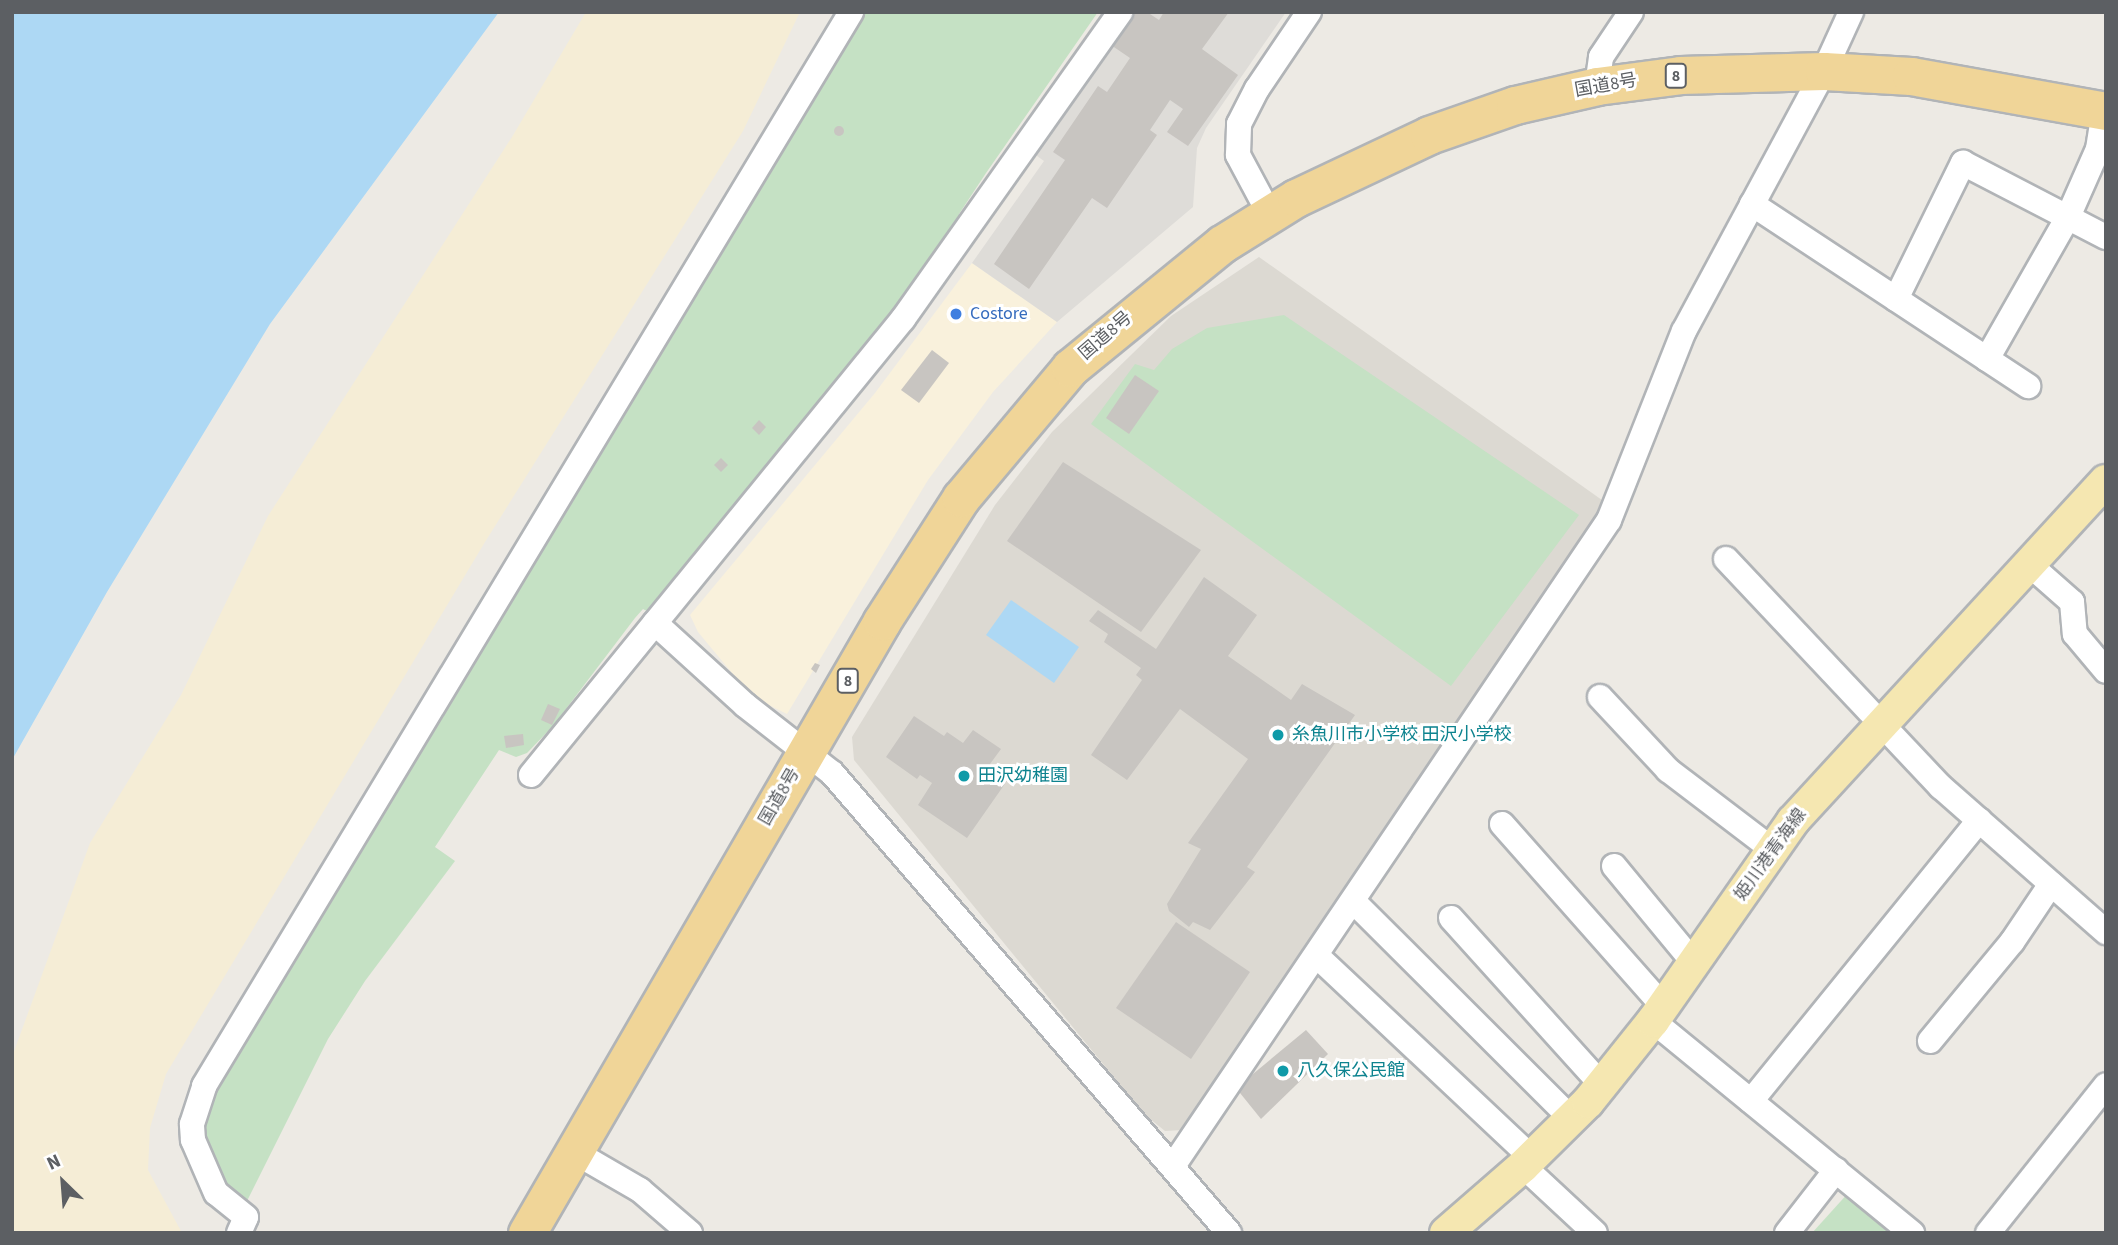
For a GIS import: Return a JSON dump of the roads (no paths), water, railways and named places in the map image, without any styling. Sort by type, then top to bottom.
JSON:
[{"type":"highway","name":"国道8号","points":[[527,1233],[571,1150],[807,751],[961,498],[1043,395],[1101,338],[1269,213],[1429,135],[1515,105],[1597,86],[1680,75],[1824,71],[1910,76],[2105,111]]},
{"type":"main road","name":"姫川港青海線","points":[[1446,1233],[1528,1162],[1602,1085],[1695,963],[1793,821],[2106,481]]},
{"type":"street","points":[[239,1233],[246,1217],[216,1192],[193,1140],[192,1124],[204,1086],[851,12]]},
{"type":"street","points":[[531,775],[902,319],[1120,12]]},
{"type":"street","points":[[1269,213],[1238,155],[1239,124],[1256,89],[1309,12]]},
{"type":"street","points":[[1597,86],[1601,57],[1631,12]]},
{"type":"street","points":[[1173,1166],[1609,520],[1684,331],[1824,71],[1851,12]]},
{"type":"street","points":[[1987,359],[2068,217],[2098,149],[2105,111]]},
{"type":"street","points":[[1896,299],[1963,163],[2106,237]]},
{"type":"street","points":[[1752,204],[2028,386]]},
{"type":"street","points":[[1726,559],[1879,726],[1979,820],[2106,932]]},
{"type":"street","points":[[2030,565],[2072,602],[2075,634],[2106,671]]},
{"type":"street","points":[[655,623],[745,705],[832,773],[1229,1233]]},
{"type":"street","points":[[1600,697],[1668,770],[1773,850]]},
{"type":"street","points":[[1751,1101],[1979,820]]},
{"type":"street","points":[[1502,824],[1658,1013],[1751,1101],[1912,1233]]},
{"type":"street","points":[[1614,866],[1695,963]]},
{"type":"street","points":[[1930,1041],[2012,942],[2051,884]]},
{"type":"street","points":[[1353,901],[1571,1118]]},
{"type":"street","points":[[1451,918],[1602,1085]]},
{"type":"street","points":[[1317,956],[1528,1162],[1595,1233]]},
{"type":"street","points":[[1988,1233],[2106,1085]]},
{"type":"street","points":[[571,1150],[640,1190],[690,1233]]},
{"type":"street","points":[[1787,1233],[1836,1170]]},
{"type":"water","points":[[12,12],[499,12],[270,324],[107,592],[12,760]]},
{"type":"water","points":[[1011,600],[1079,647],[1054,683],[986,635]]},
{"type":"place","name":"Costore","points":[[956,314]]},
{"type":"place","name":"糸魚川市小学校 田沢小学校","points":[[1278,735]]},
{"type":"place","name":"田沢幼稚園","points":[[964,776]]},
{"type":"place","name":"八久保公民館","points":[[1283,1071]]}]
